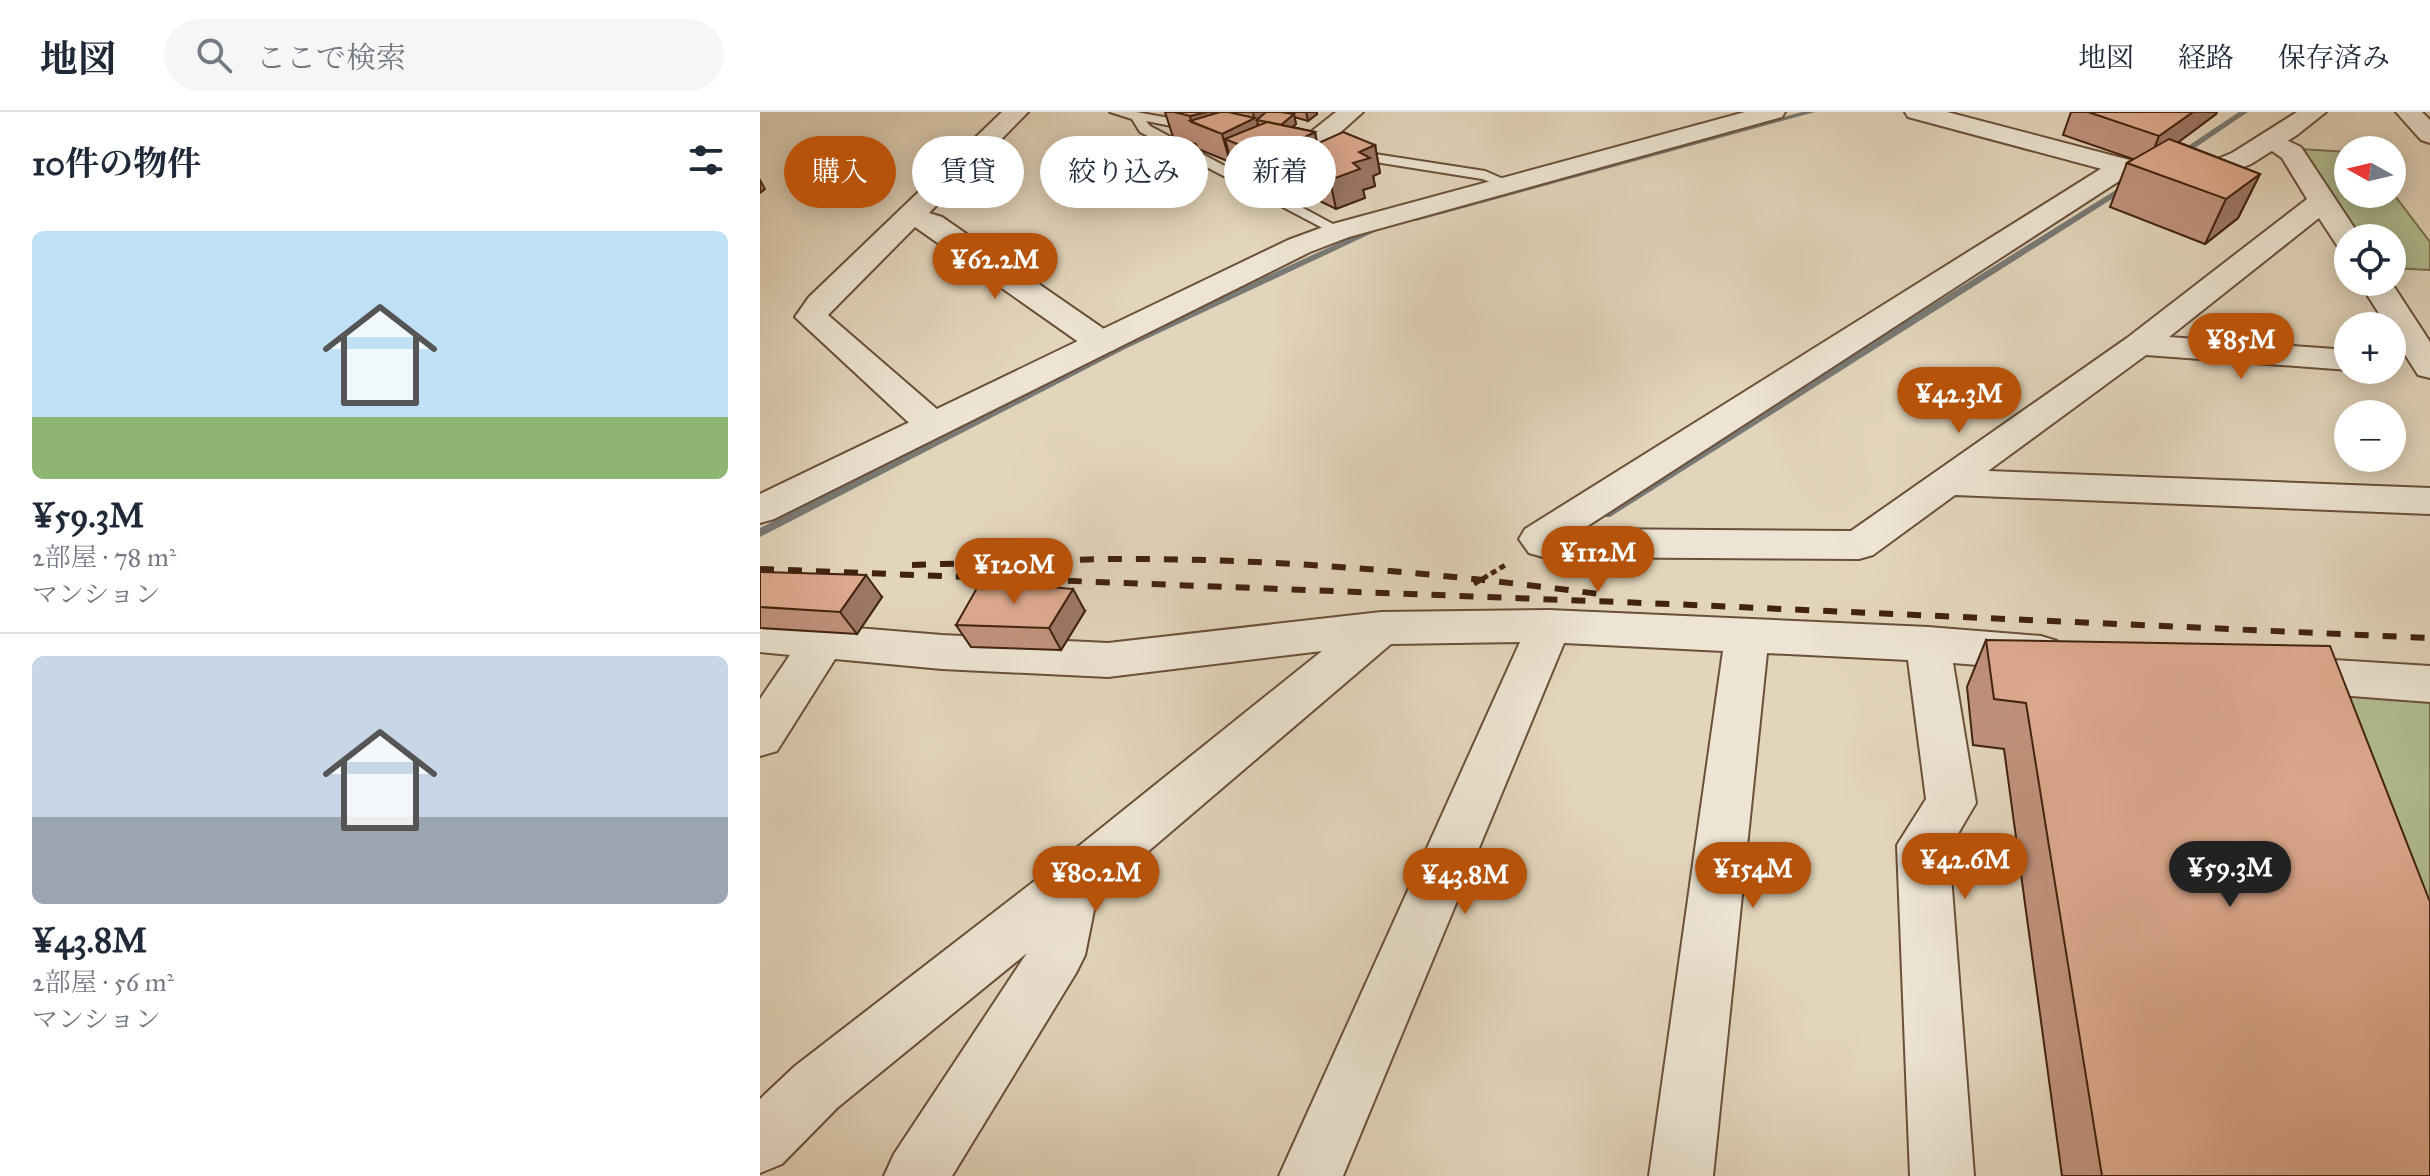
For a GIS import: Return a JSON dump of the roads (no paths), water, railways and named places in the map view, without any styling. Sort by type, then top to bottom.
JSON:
[{"type":"street","points":[[933,425],[811,317],[820,304],[1016,112]]},
{"type":"street","points":[[1321,136],[1351,112]]},
{"type":"street","points":[[760,510],[1299,246],[1339,231],[1773,112]]},
{"type":"street","points":[[1917,112],[2124,166],[2168,174],[2197,175],[2216,170],[2271,141],[2314,112]]},
{"type":"street","points":[[2408,112],[2430,135]]},
{"type":"street","points":[[2271,141],[2292,153],[2337,224]]},
{"type":"street","points":[[2124,166],[1539,539],[1543,543],[1859,545],[2139,345],[2322,201]]},
{"type":"street","points":[[909,216],[932,223],[1102,343]]},
{"type":"street","points":[[2389,296],[2415,322],[2429,367],[2406,365]]},
{"type":"street","points":[[2139,345],[2334,359]]},
{"type":"street","points":[[1946,482],[2430,501]]},
{"type":"street","points":[[1311,1176],[1549,626]]},
{"type":"street","points":[[760,636],[822,643],[1108,660],[1381,628],[1549,626],[1928,644],[2083,657]]},
{"type":"street","points":[[760,1142],[816,1087],[1073,883],[1381,628]]},
{"type":"street","points":[[1681,1176],[1747,635]]},
{"type":"street","points":[[760,737],[822,643]]},
{"type":"street","points":[[1928,644],[1951,803],[1923,845],[1942,1176]]},
{"type":"street","points":[[2238,670],[2430,684]]},
{"type":"street","points":[[2300,675],[2321,729]]},
{"type":"street","points":[[916,1176],[1057,955],[1073,883]]},
{"type":"lane","points":[[1116,112],[1214,130]]},
{"type":"lane","points":[[1136,116],[1145,129],[1339,231]]},
{"type":"lane","points":[[1337,152],[1485,175],[1508,184]]},
{"type":"waterway","points":[[1413,219],[1811,112]]},
{"type":"waterway","points":[[2174,158],[2244,112]]},
{"type":"waterway","points":[[1606,514],[2130,185]]},
{"type":"waterway","points":[[760,533],[1121,347],[1378,228]]},
{"type":"railway","points":[[912,565],[1113,559],[1235,561],[1418,573],[1599,594]]},
{"type":"railway","points":[[760,569],[1670,604],[2430,638]]}]
